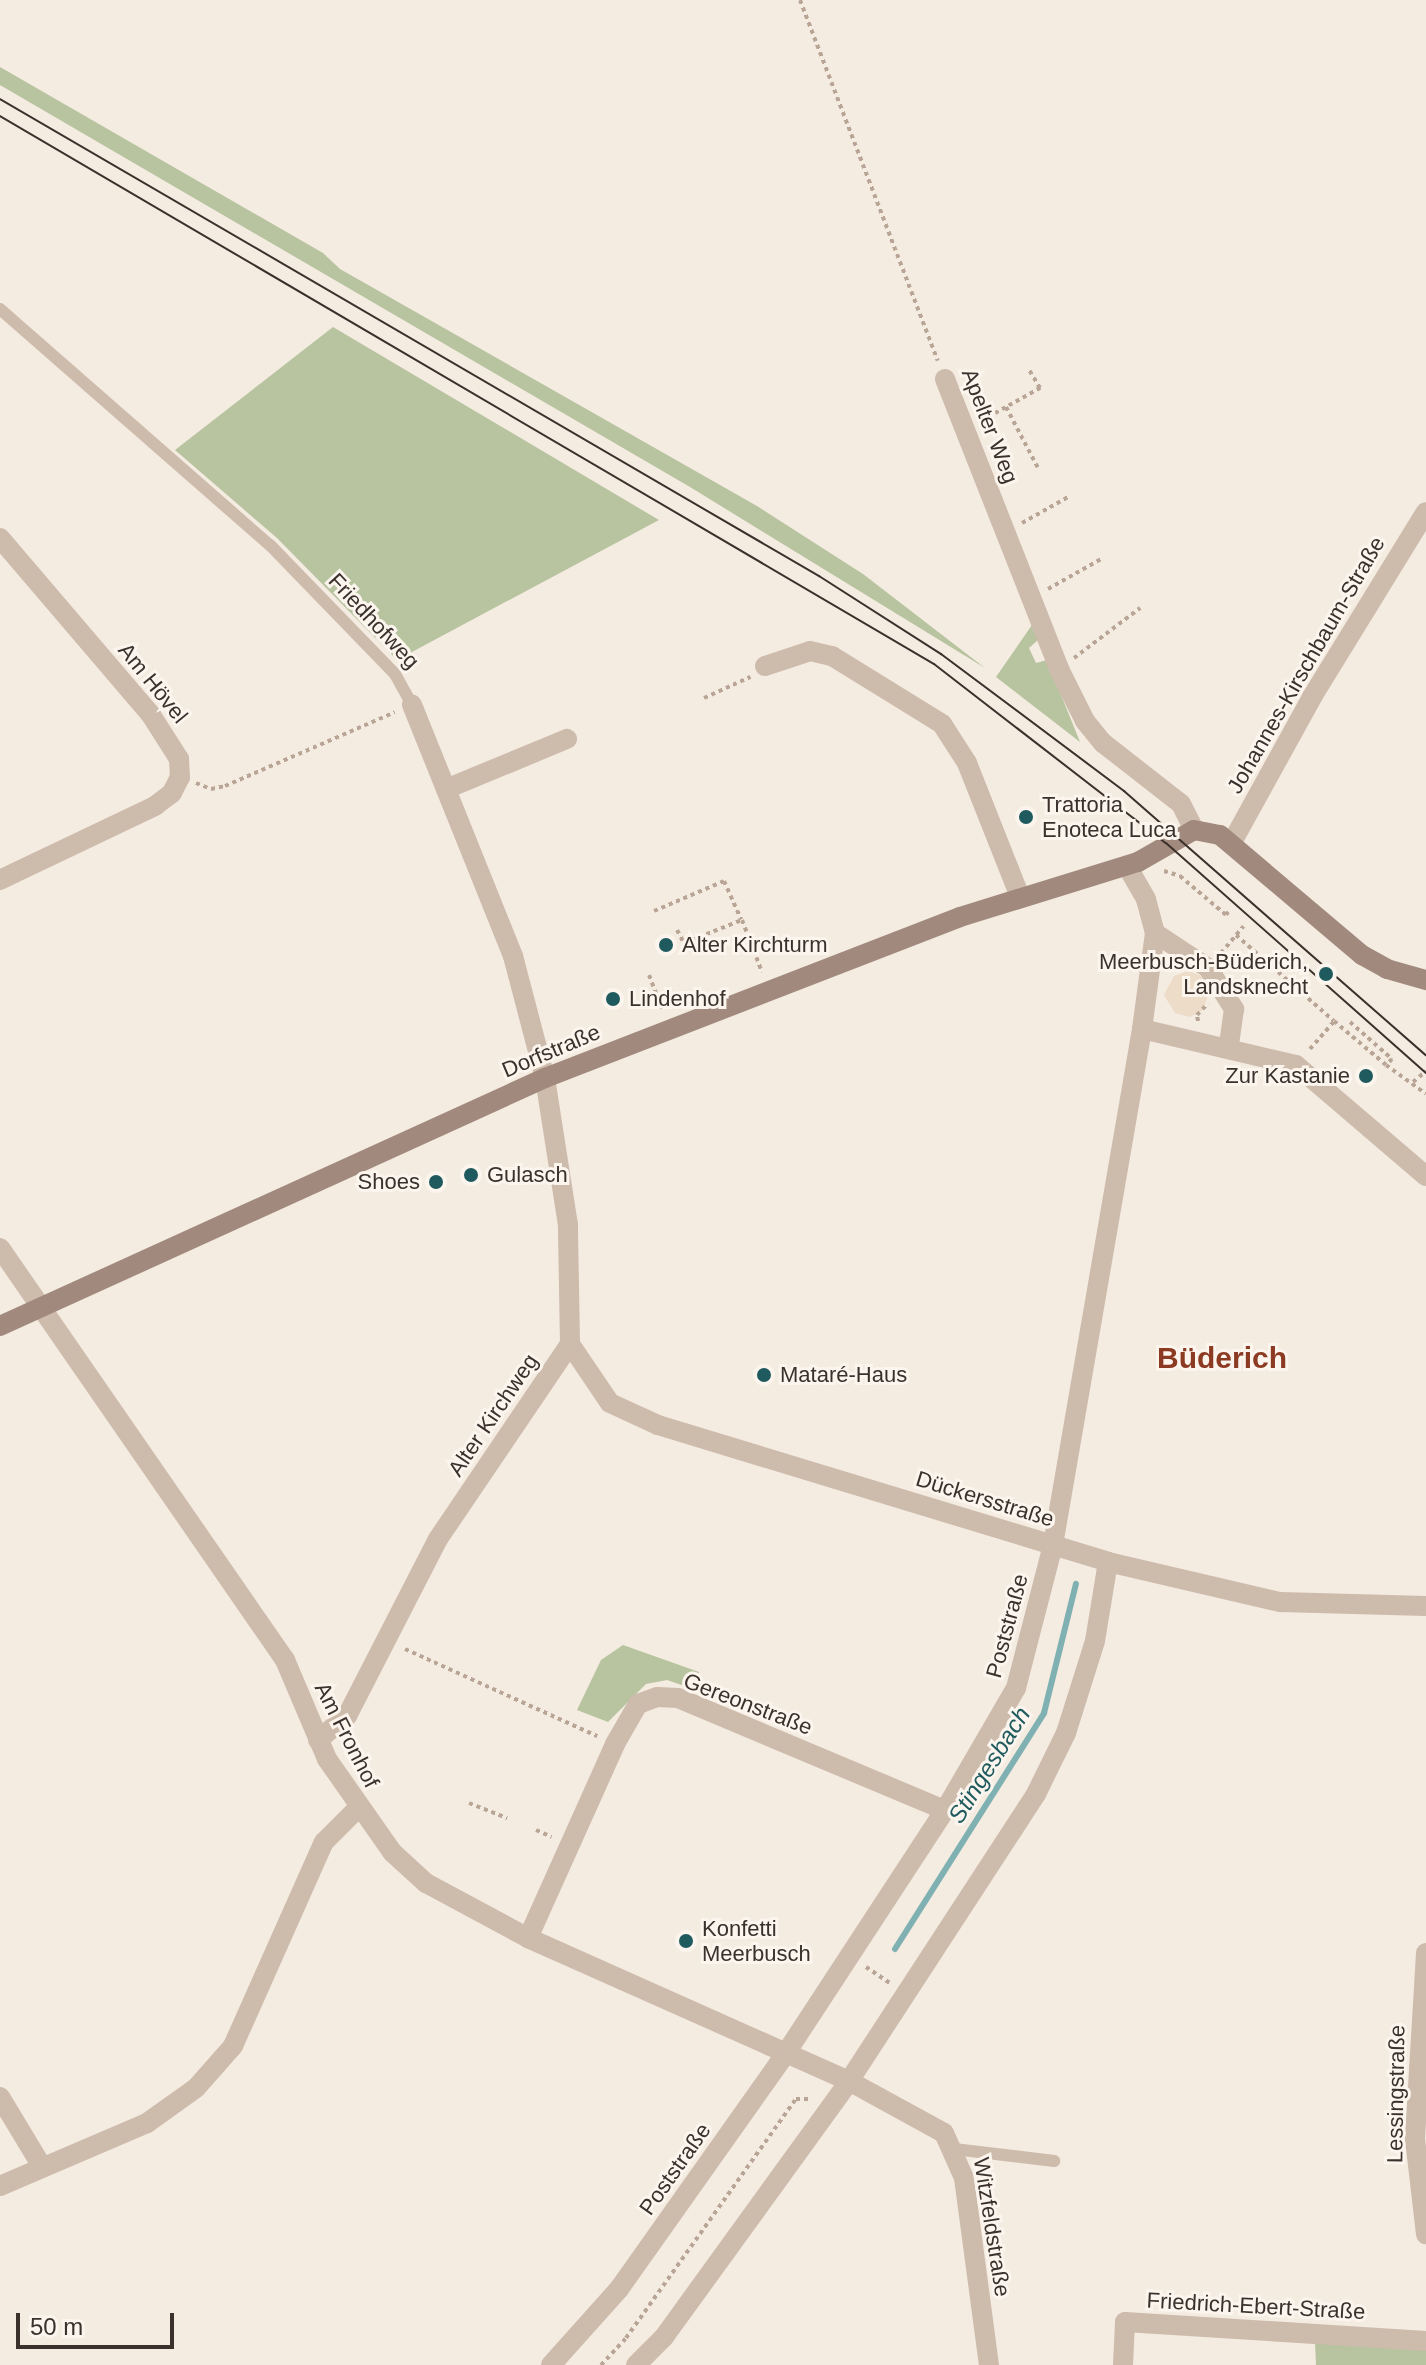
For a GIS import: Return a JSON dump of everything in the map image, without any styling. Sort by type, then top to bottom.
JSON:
[{"type":"main road","points":[[1185,833],[1212,830],[1362,955],[1387,969],[1426,980]]},
{"type":"main road","name":"Dorfstraße","points":[[0,1326],[545,1078],[769,990],[1020,897],[1132,864],[1185,833]]},
{"type":"street","name":"Apelter Weg","points":[[945,379],[1059,669],[1093,734],[1181,804],[1185,833]]},
{"type":"street","name":"Johannes-Kirschbaum-Straße","points":[[1231,844],[1320,684],[1426,512]]},
{"type":"street","name":"Am Hövel","points":[[0,538],[151,715],[179,759],[180,777]]},
{"type":"street","points":[[765,666],[810,651],[832,656],[942,724],[967,763],[1020,897]]},
{"type":"street","name":"Friedhofweg","points":[[412,705],[513,956],[545,1078]]},
{"type":"street","points":[[446,789],[567,739]]},
{"type":"street","points":[[0,880],[155,806],[172,793],[180,777]]},
{"type":"street","name":"Poststraße","points":[[551,2365],[619,2289],[786,2053],[945,1810],[1016,1688],[1053,1545],[1142,1029],[1155,933],[1132,864]]},
{"type":"street","points":[[1155,933],[1191,952],[1208,968],[1234,1009],[1229,1046]]},
{"type":"street","points":[[1142,1029],[1229,1046],[1296,1065],[1426,1176]]},
{"type":"street","name":"Alter Kirchweg","points":[[318,1740],[347,1716],[438,1539],[570,1344],[568,1225],[545,1078]]},
{"type":"street","name":"Am Fronhof","points":[[0,1248],[45,1306],[285,1660],[318,1740],[357,1809],[392,1852],[426,1883],[528,1938],[786,2053]]},
{"type":"street","name":"Dückersstraße","points":[[570,1344],[610,1403],[658,1425],[1108,1562],[1280,1602],[1426,1606]]},
{"type":"street","points":[[636,2365],[664,2337],[843,2089],[1036,1794],[1066,1733],[1095,1641],[1108,1562]]},
{"type":"street","name":"Gereonstraße","points":[[528,1938],[615,1744],[638,1704],[657,1697],[678,1698],[945,1810]]},
{"type":"street","points":[[0,2186],[41,2165],[147,2123],[196,2088],[233,2046],[324,1842],[357,1809]]},
{"type":"street","name":"Lessingstraße","points":[[1426,1953],[1415,2139],[1426,2234]]},
{"type":"street","name":"Witzfeldstraße","points":[[786,2053],[843,2089],[921,2116],[944,2133],[954,2149],[964,2178],[989,2365]]},
{"type":"street","points":[[0,2097],[41,2165]]},
{"type":"street","name":"Friedrich-Ebert-Straße","points":[[1123,2365],[1125,2322],[1426,2341]]},
{"type":"lane","name":"Friedhofweg","points":[[0,309],[270,545],[395,674],[412,705]]},
{"type":"lane","points":[[954,2149],[1054,2161]]},
{"type":"path","name":"Apelter Weg","points":[[800,0],[945,379]]},
{"type":"path","points":[[965,430],[1040,388],[1028,368]]},
{"type":"path","points":[[1006,407],[1038,468]]},
{"type":"path","points":[[1006,533],[1070,496]]},
{"type":"path","points":[[1032,598],[1101,559]]},
{"type":"path","points":[[1059,669],[1140,608]]},
{"type":"path","points":[[704,698],[744,682],[765,666]]},
{"type":"path","points":[[180,777],[211,789],[225,786],[412,705]]},
{"type":"path","points":[[1132,864],[1180,876],[1226,915],[1228,912]]},
{"type":"path","points":[[654,911],[724,881],[769,990]]},
{"type":"path","points":[[677,930],[684,943],[742,920]]},
{"type":"path","points":[[1244,926],[1236,935],[1386,1065],[1426,1094]]},
{"type":"path","points":[[649,975],[670,1028]]},
{"type":"path","points":[[1296,1065],[1334,1021]]},
{"type":"path","points":[[1350,1022],[1392,1059],[1386,1065]]},
{"type":"path","points":[[1413,1082],[1426,1071]]},
{"type":"path","points":[[384,1640],[615,1744]]},
{"type":"path","points":[[469,1803],[507,1818]]},
{"type":"path","points":[[850,1957],[907,1995]]},
{"type":"path","points":[[601,2365],[626,2338],[796,2099],[843,2089]]},
{"type":"green space","points":[[0,67],[323,253],[340,269],[757,506],[863,574],[985,668],[690,487],[0,85]]},
{"type":"green space","points":[[333,327],[659,520],[397,660],[277,538],[175,450]]},
{"type":"green space","points":[[1032,625],[1038,640],[1029,648],[1036,663],[1047,660],[1080,742],[996,677]]},
{"type":"green space","points":[[623,1645],[699,1672],[693,1689],[667,1680],[646,1684],[608,1722],[577,1710],[601,1660]]},
{"type":"green space","points":[[1315,2342],[1426,2348],[1426,2365],[1316,2365]]},
{"type":"shaded area","points":[[1188,971],[1201,976],[1210,989],[1203,1010],[1190,1017],[1175,1013],[1164,995],[1174,976]]},
{"type":"waterway","name":"Stingesbach","points":[[895,1949],[1044,1713],[1076,1584]]},
{"type":"tram line","points":[[0,99],[819,576],[941,654],[1124,791],[1426,1055]]},
{"type":"tram line","points":[[0,116],[934,664],[1166,843],[1426,1073]]},
{"type":"place","name":"Trattoria Enoteca Luca","points":[[1026,817]]},
{"type":"place","name":"Alter Kirchturm","points":[[666,945]]},
{"type":"place","name":"Meerbusch-Büderich, Landsknecht","points":[[1326,974]]},
{"type":"place","name":"Lindenhof","points":[[613,999]]},
{"type":"place","name":"Zur Kastanie","points":[[1366,1076]]},
{"type":"place","name":"Gulasch","points":[[471,1175]]},
{"type":"place","name":"Shoes","points":[[436,1182]]},
{"type":"place","name":"Mataré-Haus","points":[[764,1375]]},
{"type":"place","name":"Konfetti Meerbusch","points":[[686,1941]]},
{"type":"district","name":"Büderich","points":[[1222,1358]]}]
